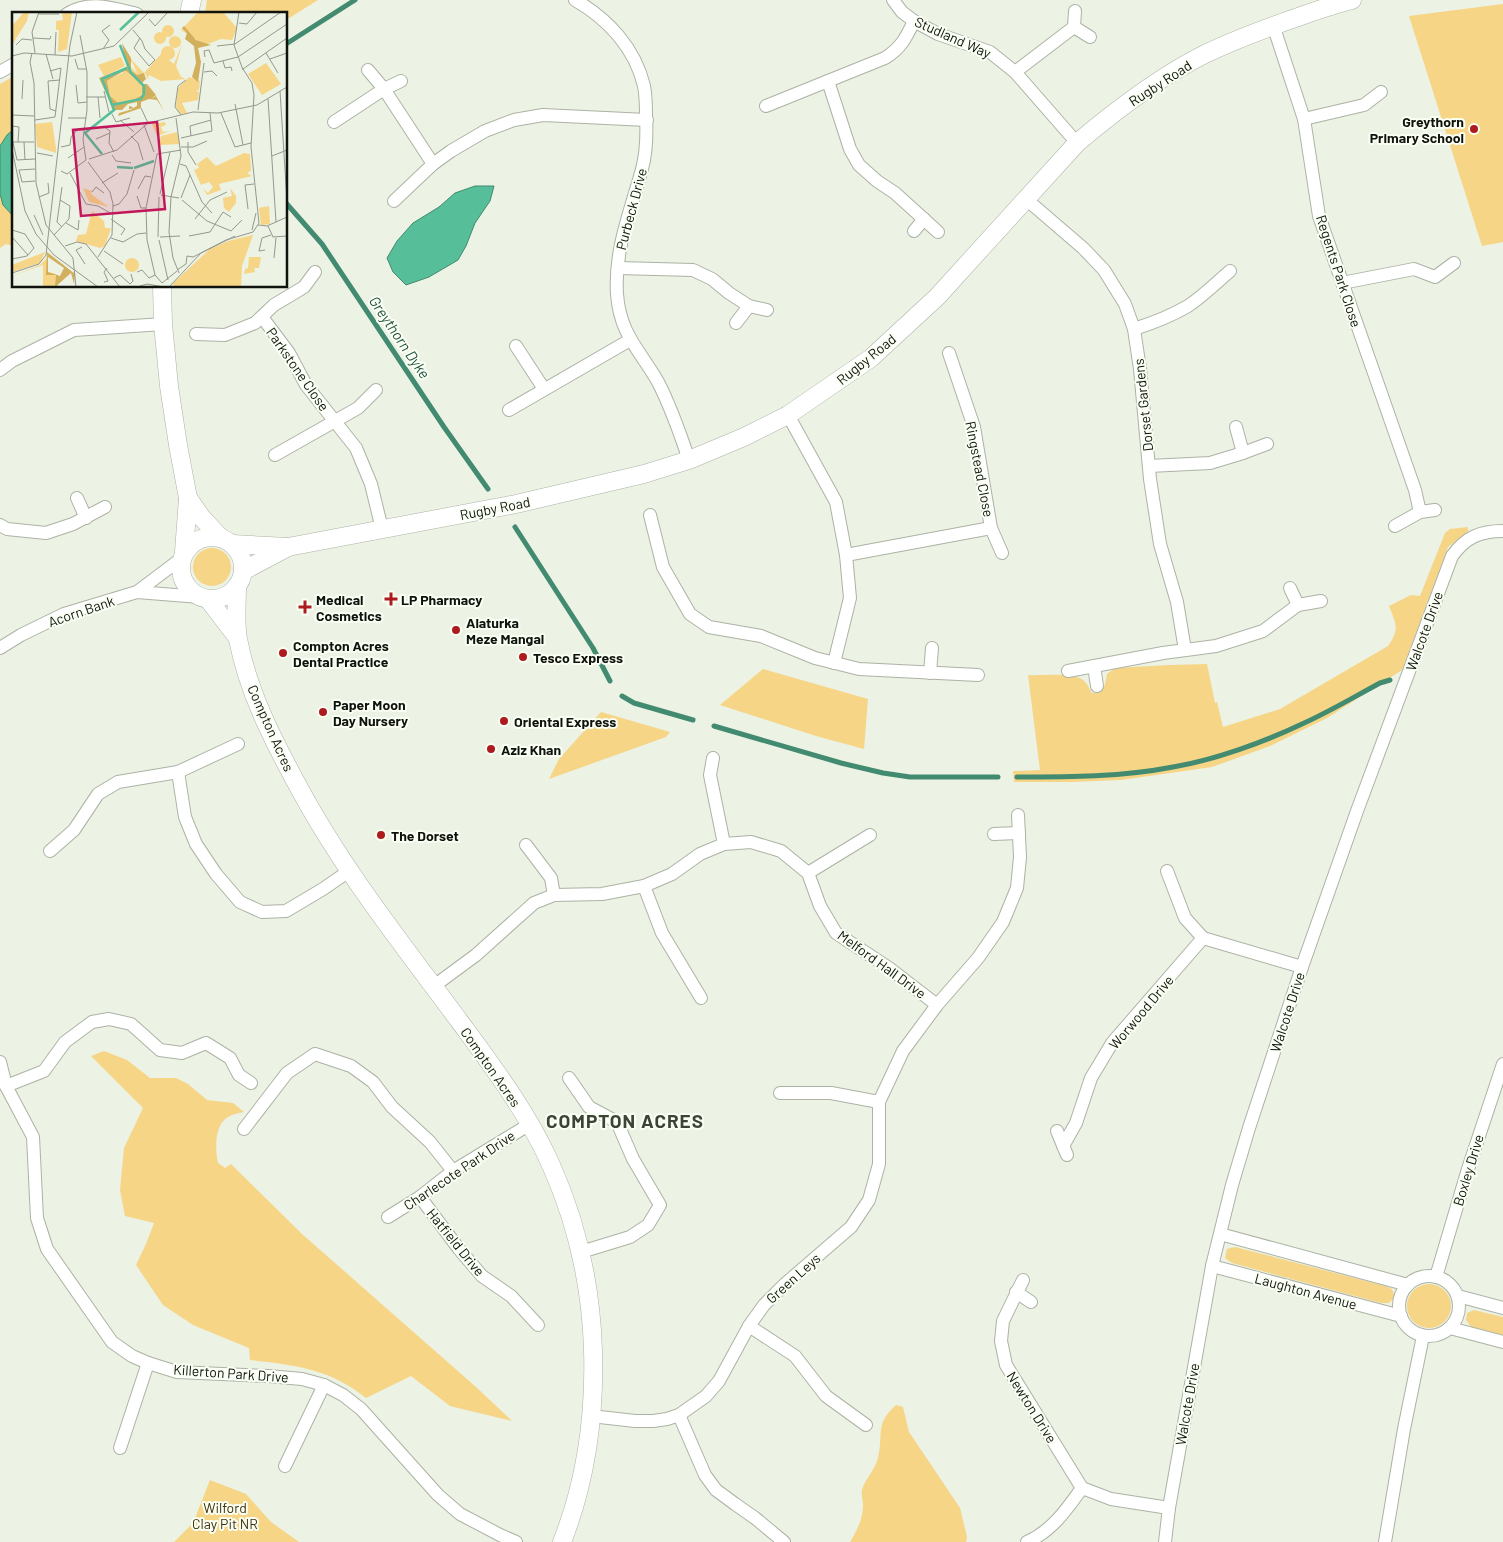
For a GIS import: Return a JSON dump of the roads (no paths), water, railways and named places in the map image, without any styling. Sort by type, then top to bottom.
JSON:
[{"type":"street","name":"Purbeck Drive","points":[[575,0],[591,4],[625,44],[644,86],[647,146],[623,232],[618,268],[617,294],[620,315],[630,340],[666,399],[689,460]]},
{"type":"street","name":"Studland Way","points":[[893,0],[902,12],[938,34],[990,52],[1015,72],[1077,143]]},
{"type":"street","name":"Rugby Road","points":[[226,541],[288,547],[562,494],[644,474],[689,460],[788,416],[871,358],[937,297],[1077,143],[1097,126],[1180,68],[1227,44],[1273,25],[1345,1]]},
{"type":"street","points":[[69,12],[79,6],[97,4],[129,12]]},
{"type":"street","points":[[1015,72],[1074,27],[1075,11]]},
{"type":"street","points":[[766,106],[894,53],[902,44],[914,21]]},
{"type":"street","name":"Regents Park Close","points":[[1273,25],[1304,118],[1319,216],[1415,490],[1420,512]]},
{"type":"street","points":[[1074,27],[1090,37]]},
{"type":"street","points":[[0,72],[12,65]]},
{"type":"street","points":[[368,70],[384,89],[433,164]]},
{"type":"street","points":[[334,122],[384,89],[401,81]]},
{"type":"street","points":[[828,81],[850,149],[860,165],[938,232]]},
{"type":"street","points":[[1304,118],[1364,105],[1381,92]]},
{"type":"street","points":[[394,202],[433,164],[485,131],[514,120],[543,115],[647,120]]},
{"type":"street","name":"Dorset Gardens","points":[[1026,199],[1083,248],[1104,270],[1125,304],[1134,329],[1140,369],[1149,466],[1160,544],[1177,602],[1184,650]]},
{"type":"street","points":[[914,231],[924,219]]},
{"type":"street","points":[[1342,283],[1414,269],[1435,277],[1454,263]]},
{"type":"street","points":[[618,268],[693,270],[712,279],[749,306],[767,310]]},
{"type":"street","points":[[1134,329],[1164,319],[1188,306],[1230,270]]},
{"type":"street","points":[[196,334],[224,335],[255,324],[274,305],[304,287],[315,272]]},
{"type":"street","points":[[162,288],[163,324],[170,396],[188,498],[180,573],[186,587],[204,598],[216,599],[231,592],[240,579],[240,555],[202,518],[188,498]]},
{"type":"street","points":[[736,323],[749,306]]},
{"type":"street","name":"Parkstone Close","points":[[262,318],[289,353],[306,385],[356,448],[371,484],[382,529]]},
{"type":"street","points":[[0,370],[12,361],[74,330],[163,324]]},
{"type":"street","points":[[509,410],[630,340]]},
{"type":"street","points":[[516,346],[544,389]]},
{"type":"street","name":"Ringstead Close","points":[[949,353],[974,427],[991,528],[1002,553]]},
{"type":"street","points":[[275,455],[358,408],[376,390]]},
{"type":"street","points":[[788,416],[836,502],[846,556],[850,598],[834,663]]},
{"type":"street","points":[[1236,427],[1243,453]]},
{"type":"street","points":[[1149,466],[1210,463],[1267,444]]},
{"type":"street","points":[[77,498],[86,518]]},
{"type":"street","points":[[0,525],[7,529],[46,533],[73,524],[105,507]]},
{"type":"street","points":[[1395,526],[1420,512],[1436,510]]},
{"type":"street","points":[[650,515],[663,567],[690,614],[709,627],[761,636],[815,658],[859,669],[978,675]]},
{"type":"street","name":"Ringstead Close","points":[[846,556],[991,528]]},
{"type":"street","name":"Walcote Drive","points":[[1165,1542],[1168,1508],[1212,1266],[1232,1185],[1249,1128],[1302,967],[1357,811],[1452,556],[1466,540],[1477,534],[1503,532]]},
{"type":"street","points":[[183,555],[188,546],[200,538],[207,536],[226,541]]},
{"type":"street","name":"Rugby Road","points":[[240,579],[288,547]]},
{"type":"street","name":"Acorn Bank","points":[[137,592],[183,555]]},
{"type":"street","name":"Compton Acres","points":[[240,579],[237,637],[255,698],[279,751],[306,801],[349,871],[494,1069],[530,1124],[550,1163],[566,1202],[581,1252],[589,1294],[594,1374],[592,1416],[583,1474],[562,1542]]},
{"type":"street","points":[[1290,588],[1298,605]]},
{"type":"street","name":"Acorn Bank","points":[[0,648],[20,634],[64,614],[137,592],[204,598]]},
{"type":"street","name":"Compton Acres","points":[[204,598],[237,637]]},
{"type":"street","points":[[1068,671],[1164,653],[1216,646],[1263,631],[1298,605],[1321,601]]},
{"type":"street","points":[[930,673],[932,648]]},
{"type":"street","points":[[1094,666],[1097,686]]},
{"type":"street","points":[[50,851],[74,830],[98,794],[118,782],[178,772],[238,744]]},
{"type":"street","points":[[713,758],[710,775],[724,844]]},
{"type":"street","points":[[178,772],[185,817],[196,844],[216,874],[240,902],[262,912],[286,912],[349,871]]},
{"type":"street","name":"Green Leys","points":[[592,1416],[635,1421],[667,1419],[679,1414],[706,1396],[718,1381],[749,1326],[764,1305],[785,1284],[851,1227],[868,1200],[879,1164],[879,1102],[902,1051],[937,1005],[978,958],[1004,922],[1017,888],[1020,857],[1018,815]]},
{"type":"street","points":[[994,834],[1019,833]]},
{"type":"street","points":[[434,986],[476,955],[534,903],[554,895],[602,894],[644,886],[672,874],[700,854],[724,844],[751,842],[781,851],[808,873],[870,835]]},
{"type":"street","points":[[526,845],[551,878],[554,895]]},
{"type":"street","points":[[1167,871],[1184,918],[1203,938],[1302,967]]},
{"type":"street","name":"Melford Hall Drive","points":[[808,873],[820,906],[836,932],[889,968],[937,1005]]},
{"type":"street","points":[[644,886],[662,933],[701,998]]},
{"type":"street","name":"Worwood Drive","points":[[1057,1130],[1065,1151],[1091,1078],[1112,1043],[1203,938]]},
{"type":"street","points":[[6,1086],[44,1071],[65,1042],[92,1022],[109,1019],[131,1024],[160,1050],[182,1053],[206,1043],[230,1058],[239,1074],[250,1083]]},
{"type":"street","points":[[244,1130],[287,1073],[315,1054],[351,1066],[373,1082],[392,1107],[430,1142],[453,1172]]},
{"type":"street","name":"Killerton Park Drive","points":[[0,1062],[6,1086],[33,1137],[37,1218],[47,1249],[112,1342],[132,1356],[148,1364],[177,1372],[302,1379],[324,1385],[343,1395],[361,1409],[438,1495],[453,1508],[468,1518],[516,1542]]},
{"type":"street","name":"Boxley Drive","points":[[1436,1277],[1468,1169],[1503,1064]]},
{"type":"street","points":[[569,1078],[589,1107],[617,1122],[633,1159],[660,1205],[648,1225],[630,1237],[581,1252]]},
{"type":"street","points":[[780,1093],[831,1094],[879,1102]]},
{"type":"street","name":"Charlecote Park Drive","points":[[388,1217],[420,1197],[453,1172],[530,1124]]},
{"type":"street","name":"Hatfield Drive","points":[[420,1197],[482,1276],[511,1296],[538,1325]]},
{"type":"street","points":[[1220,1234],[1408,1285]]},
{"type":"street","name":"Laughton Avenue","points":[[1212,1266],[1401,1316]]},
{"type":"street","points":[[1426,1276],[1436,1277],[1445,1281],[1453,1288],[1458,1296],[1459,1313],[1456,1321],[1450,1328],[1438,1335],[1423,1336],[1409,1329],[1404,1323],[1399,1307],[1403,1291],[1408,1285],[1426,1276]]},
{"type":"street","name":"Newton Drive","points":[[1023,1280],[1003,1321],[1001,1336],[1006,1365],[1082,1488]]},
{"type":"street","points":[[1016,1292],[1031,1302]]},
{"type":"street","points":[[1458,1296],[1503,1308]]},
{"type":"street","points":[[749,1326],[795,1356],[826,1396],[866,1425]]},
{"type":"street","points":[[1450,1328],[1503,1342]]},
{"type":"street","points":[[1385,1542],[1404,1429],[1423,1336]]},
{"type":"street","points":[[120,1448],[148,1364]]},
{"type":"street","points":[[285,1466],[324,1385]]},
{"type":"street","points":[[679,1414],[706,1475],[716,1490],[784,1542]]},
{"type":"street","points":[[1027,1542],[1040,1536],[1065,1512],[1082,1488],[1111,1499],[1168,1508]]},
{"type":"waterway","name":"Greythorn Dyke","points":[[288,43],[355,0]]},
{"type":"waterway","name":"Greythorn Dyke","points":[[288,205],[322,244],[444,427],[488,489]]},
{"type":"waterway","points":[[515,527],[593,648],[610,681]]},
{"type":"waterway","points":[[1017,777],[1115,775],[1206,760],[1256,744],[1287,731],[1380,683],[1390,680]]},
{"type":"waterway","points":[[622,696],[634,703],[693,720]]},
{"type":"waterway","points":[[714,726],[841,763],[883,773],[910,777],[998,777]]},
{"type":"place","name":"Greythorn Primary School","points":[[1474,129]]},
{"type":"place","name":"LP Pharmacy","points":[[391,599]]},
{"type":"place","name":"Medical Cosmetics","points":[[305,607]]},
{"type":"place","name":"Alaturka Meze Mangal","points":[[456,630]]},
{"type":"place","name":"Compton Acres Dental Practice","points":[[283,653]]},
{"type":"place","name":"Tesco Express","points":[[523,657]]},
{"type":"place","name":"Paper Moon Day Nursery","points":[[323,712]]},
{"type":"place","name":"Oriental Express","points":[[504,721]]},
{"type":"place","name":"Aziz Khan","points":[[491,749]]},
{"type":"place","name":"The Dorset","points":[[381,835]]},
{"type":"district","name":"COMPTON ACRES","points":[[625,1120]]},
{"type":"park label","name":"Wilford Clay Pit NR","points":[[225,1515]]}]
